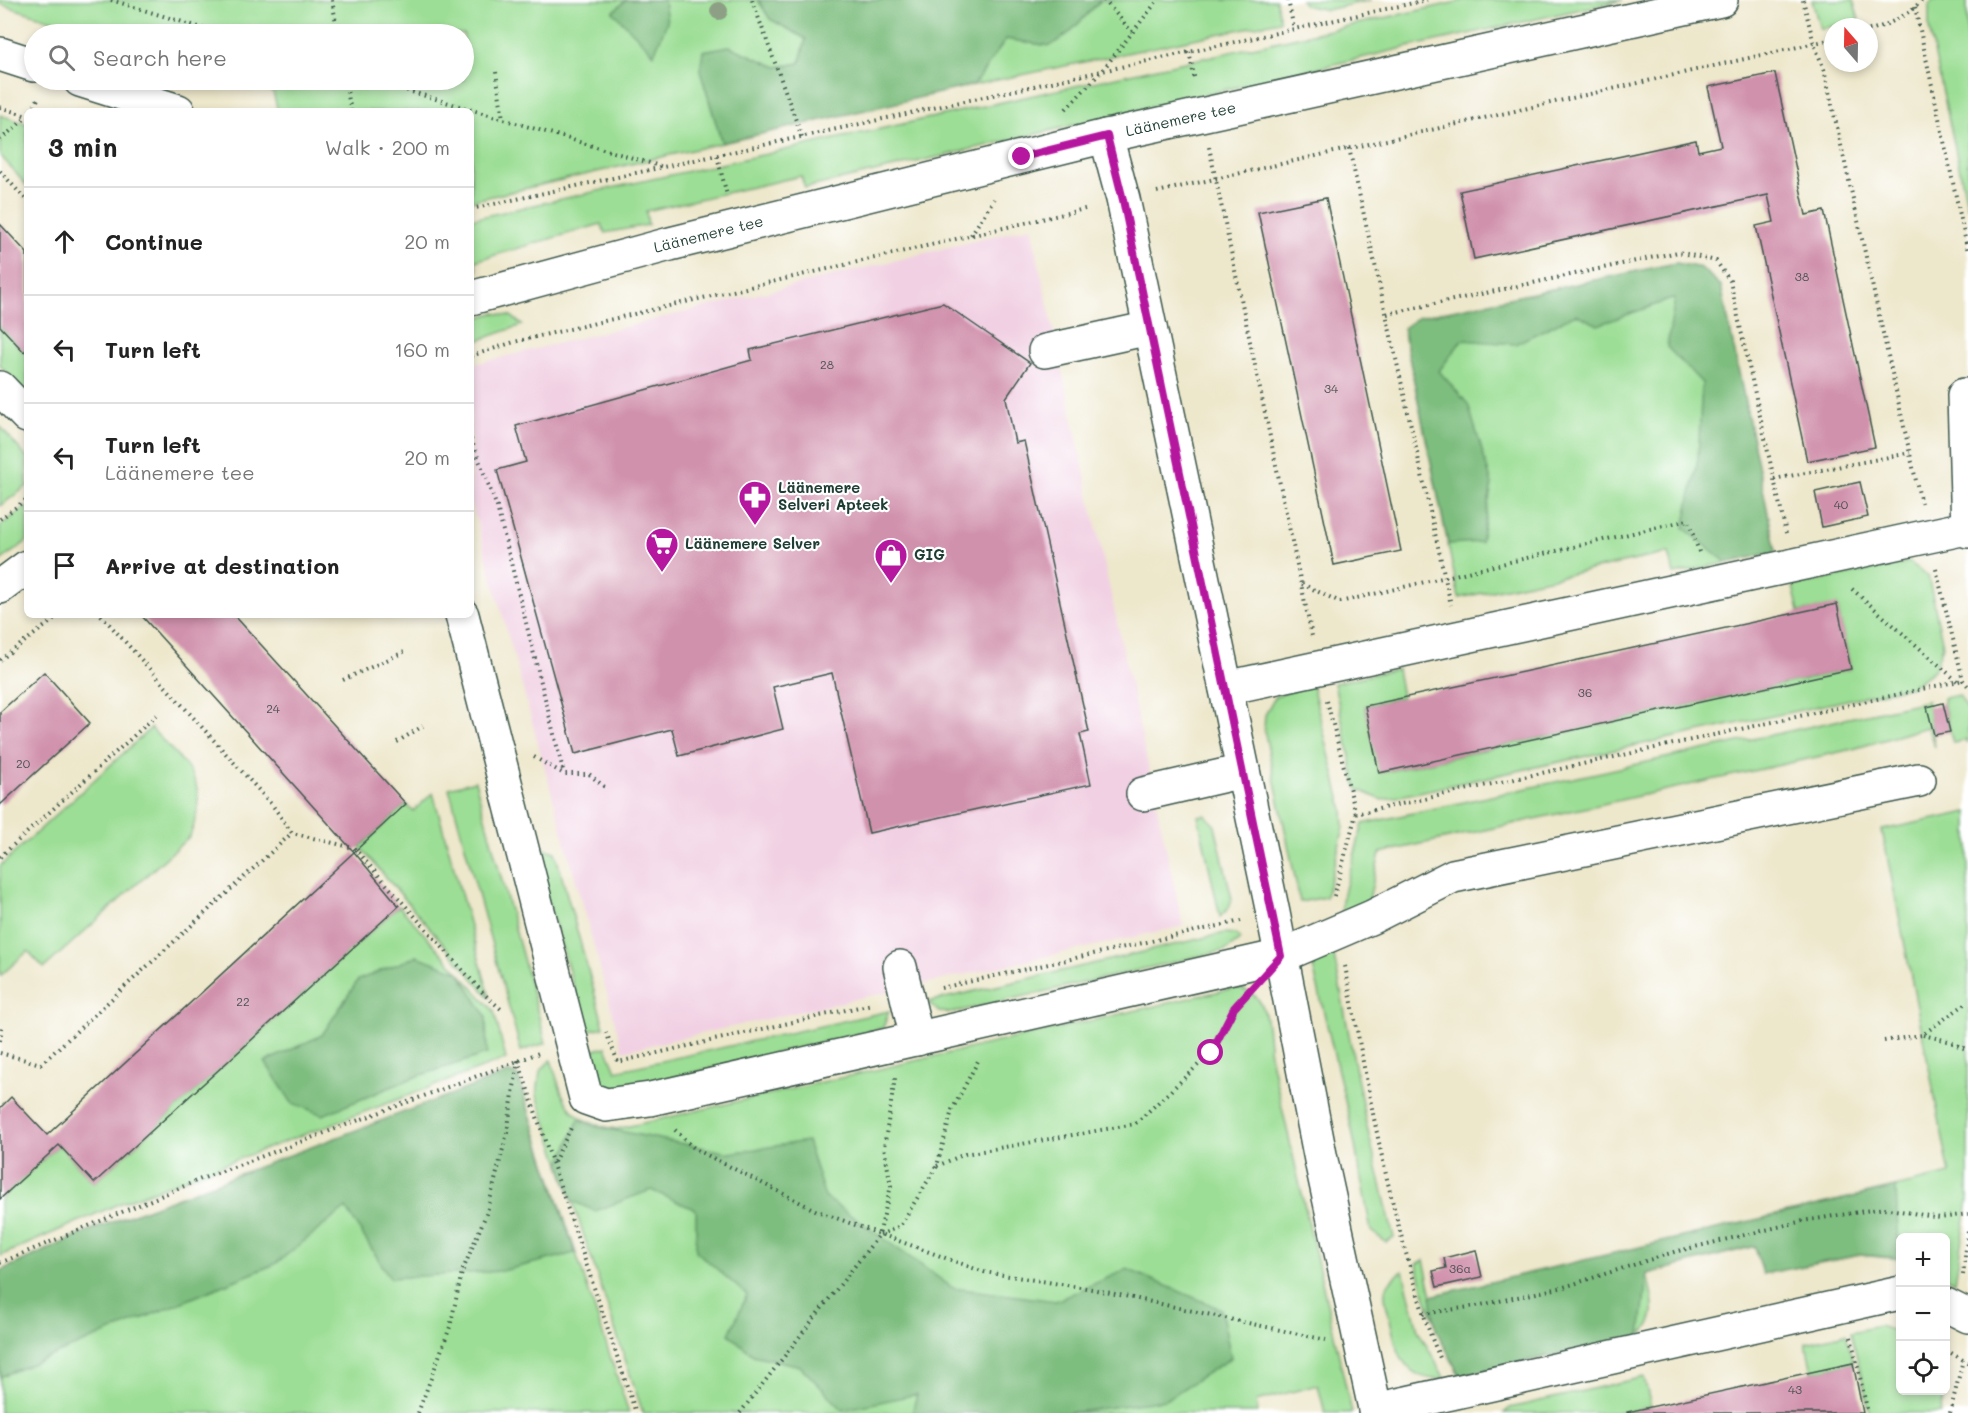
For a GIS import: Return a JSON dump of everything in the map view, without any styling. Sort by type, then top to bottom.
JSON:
[{"type":"street","name":"Läänemere tee","points":[[474,297],[513,284],[670,244],[1107,136],[1721,0]]},
{"type":"street","points":[[0,54],[24,62]]},
{"type":"street","points":[[112,90],[169,108]]},
{"type":"street","points":[[1107,136],[1123,200],[1226,688],[1322,1165],[1376,1411],[1896,1294]]},
{"type":"street","points":[[1045,351],[1150,328]]},
{"type":"street","points":[[0,388],[24,413]]},
{"type":"street","points":[[1226,688],[1967,529],[1964,395]]},
{"type":"street","points":[[0,587],[24,569]]},
{"type":"street","points":[[463,618],[586,1098],[606,1106],[650,1099],[1281,956],[1372,916],[1453,876],[1919,780]]},
{"type":"street","points":[[1143,794],[1243,771]]},
{"type":"street","points":[[900,967],[908,1041]]},
{"type":"street","points":[[1950,1307],[1968,1316]]},
{"type":"path","points":[[111,0],[189,24]]},
{"type":"path","points":[[332,0],[336,24]]},
{"type":"path","points":[[752,0],[802,137]]},
{"type":"path","points":[[1104,0],[1132,32]]},
{"type":"path","points":[[1101,72],[1158,0]]},
{"type":"path","points":[[1288,0],[1294,29]]},
{"type":"path","points":[[474,208],[1427,0]]},
{"type":"path","points":[[1803,0],[1814,44],[1824,69],[1929,536],[1963,680],[1968,686]]},
{"type":"path","points":[[1878,28],[1915,7],[1922,0]]},
{"type":"path","points":[[1915,7],[1968,252]]},
{"type":"path","points":[[496,72],[503,119]]},
{"type":"path","points":[[347,90],[350,108]]},
{"type":"path","points":[[406,90],[466,108]]},
{"type":"path","points":[[0,107],[24,115]]},
{"type":"path","points":[[474,110],[664,167]]},
{"type":"path","points":[[1202,115],[1319,668],[1356,814],[1334,899],[1375,1125],[1398,1224],[1430,1337],[1456,1392]]},
{"type":"path","points":[[0,140],[24,119]]},
{"type":"path","points":[[1349,148],[1447,577],[1456,638]]},
{"type":"path","points":[[0,171],[24,198]]},
{"type":"path","points":[[1387,314],[1678,252],[1716,261],[1730,282],[1774,479],[1806,563],[1958,681]]},
{"type":"path","points":[[474,448],[497,507],[564,774]]},
{"type":"path","points":[[1774,479],[1910,453]]},
{"type":"path","points":[[0,519],[24,501]]},
{"type":"path","points":[[1301,584],[1340,602],[1689,520],[1710,584]]},
{"type":"path","points":[[0,660],[56,618]]},
{"type":"path","points":[[104,618],[273,806],[292,833],[354,848],[484,994],[501,1009]]},
{"type":"path","points":[[343,680],[404,652]]},
{"type":"path","points":[[1356,814],[1963,680]]},
{"type":"path","points":[[0,857],[160,712]]},
{"type":"path","points":[[397,742],[423,726]]},
{"type":"path","points":[[526,753],[564,774],[589,774],[607,789]]},
{"type":"path","points":[[0,1053],[41,1064],[292,833]]},
{"type":"path","points":[[1040,973],[1046,965]]},
{"type":"path","points":[[937,1167],[965,1154],[1135,1124],[1211,1053],[1234,1008],[1242,1000]]},
{"type":"path","points":[[1922,1035],[1968,1002]]},
{"type":"path","points":[[879,1235],[900,1226],[937,1167],[952,1110],[999,1020]]},
{"type":"path","points":[[0,1041],[2,1026]]},
{"type":"path","points":[[1884,1041],[1922,1035],[1948,1041],[1968,1050]]},
{"type":"path","points":[[740,1413],[879,1235],[891,1186],[884,1147],[908,1041]]},
{"type":"path","points":[[0,1263],[201,1179],[518,1060]]},
{"type":"path","points":[[418,1413],[450,1327],[462,1272],[487,1212],[507,1133],[518,1060]]},
{"type":"path","points":[[518,1060],[636,1413]]},
{"type":"path","points":[[650,1099],[673,1128],[695,1149],[817,1211],[984,1272],[1092,1289],[1362,1348]]},
{"type":"path","points":[[1424,1314],[1476,1306],[1564,1287],[1674,1252],[1803,1221],[1884,1208],[1940,1218],[1968,1214]]},
{"type":"path","points":[[1849,1326],[1868,1413]]},
{"type":"path","points":[[1950,1352],[1968,1363]]},
{"type":"path","points":[[1950,1413],[1963,1360]]},
{"type":"shaded area","points":[[1031,227],[1183,926],[623,1051],[474,512],[474,364]]},
{"type":"green space","points":[[0,0],[758,0],[770,19],[806,38],[800,63],[777,67],[729,46],[700,70],[722,143],[474,200],[474,108],[277,108],[273,92],[266,90],[474,90],[474,24],[63,24],[0,4]]},
{"type":"green space","points":[[626,0],[664,0],[667,22],[654,54],[613,12]]},
{"type":"green space","points":[[758,0],[1101,0],[1069,33],[1050,46],[1006,39],[974,85],[722,143],[700,70],[703,51],[729,46],[777,67],[800,63],[806,39],[770,19]]},
{"type":"green space","points":[[1101,0],[1276,0],[1280,21],[974,85],[1006,39],[1050,46],[1069,33]]},
{"type":"green space","points":[[1301,0],[1371,0],[1326,10],[1304,5]]},
{"type":"green space","points":[[1466,0],[1623,0],[1408,47],[805,188],[801,176],[646,211],[648,225],[605,233],[601,224],[475,261],[477,271],[474,272],[474,218]]},
{"type":"green space","points":[[1812,0],[1853,0],[1858,18],[1824,18],[1824,28],[1820,29]]},
{"type":"green space","points":[[1933,0],[1967,0],[1968,208],[1929,28],[1929,5]]},
{"type":"green space","points":[[0,115],[24,123],[24,183],[0,155]]},
{"type":"green space","points":[[1676,263],[1701,268],[1721,286],[1776,552],[1674,574],[1669,553],[1459,598],[1403,328],[1419,317]]},
{"type":"green space","points":[[1676,263],[1701,268],[1721,286],[1776,552],[1727,563],[1684,528],[1698,459],[1702,383],[1667,347],[1675,298],[1598,325],[1576,314],[1515,344],[1462,340],[1439,371],[1468,404],[1492,484],[1481,542],[1448,544],[1403,328],[1419,317]]},
{"type":"green space","points":[[494,313],[511,316],[522,325],[474,342],[474,318]]},
{"type":"green space","points":[[0,326],[24,352],[24,393],[0,365]]},
{"type":"green space","points":[[0,426],[24,454],[24,488],[0,506]]},
{"type":"green space","points":[[24,508],[24,543],[0,561],[0,526]]},
{"type":"green space","points":[[1909,562],[1928,576],[1943,645],[1934,670],[1912,686],[1382,800],[1357,789],[1334,683],[1397,669],[1402,697],[1365,706],[1380,773],[1851,669],[1837,605],[1799,612],[1793,586]]},
{"type":"green space","points":[[1312,685],[1343,810],[1344,827],[1326,897],[1300,902],[1264,729],[1265,715],[1276,696]]},
{"type":"green space","points":[[1959,695],[1968,711],[1968,745],[1967,740],[1953,743],[1943,703],[1943,698]]},
{"type":"green space","points":[[1927,701],[1935,747],[1927,727],[1853,749],[1380,853],[1369,899],[1370,909],[1342,918],[1342,900],[1363,824]]},
{"type":"green space","points":[[151,728],[185,765],[197,787],[196,817],[190,836],[44,968],[28,951],[0,976],[0,866]]},
{"type":"green space","points":[[475,781],[546,1043],[521,1051],[449,788]]},
{"type":"green space","points":[[433,793],[490,998],[360,847],[406,804],[413,811]]},
{"type":"green space","points":[[1968,812],[1968,1200],[1955,1282],[1950,1279],[1950,1233],[1896,1233],[1896,1259],[1860,1255],[1763,1274],[1755,1246],[1647,1274],[1653,1300],[1653,1314],[1647,1329],[1640,1336],[1460,1376],[1429,1308],[1417,1264],[1424,1260],[1432,1296],[1950,1174],[1882,830]]},
{"type":"green space","points":[[1206,815],[1215,826],[1232,899],[1229,908],[1220,917],[1198,816]]},
{"type":"green space","points":[[543,848],[555,852],[604,1027],[587,1031],[535,858]]},
{"type":"green space","points":[[399,906],[494,1011],[506,1059],[123,1202],[0,1256],[0,1199],[59,1145],[94,1183]]},
{"type":"green space","points":[[1225,933],[1235,934],[1241,939],[1226,950],[951,1013],[939,1012],[928,1002]]},
{"type":"green space","points":[[1331,940],[1365,1119],[1394,1238],[1386,1242],[1371,1231],[1352,1130],[1311,958]]},
{"type":"green space","points":[[417,956],[459,972],[486,1016],[487,1054],[415,1077],[323,1115],[292,1103],[265,1062],[322,1035],[358,980]]},
{"type":"green space","points":[[1234,988],[1255,996],[1261,1003],[1267,1022],[1270,1055],[1352,1413],[1325,1413],[1318,1385],[1256,1401],[1258,1413],[643,1413],[537,1095],[540,1071],[551,1060],[560,1088],[570,1108],[578,1116],[588,1121],[617,1129]]},
{"type":"green space","points":[[889,1011],[883,1028],[618,1090],[601,1084],[590,1051],[606,1047],[616,1071]]},
{"type":"green space","points":[[508,1073],[517,1075],[629,1413],[0,1413],[0,1271],[91,1230]]},
{"type":"green space","points":[[508,1073],[517,1075],[575,1253],[502,1271],[390,1278],[346,1208],[275,1264],[0,1377],[0,1271],[91,1230]]},
{"type":"green space","points":[[579,1119],[594,1126],[730,1153],[807,1141],[825,1197],[953,1288],[1056,1301],[1127,1269],[1221,1309],[1231,1358],[1165,1400],[1068,1413],[912,1413],[917,1394],[843,1410],[800,1366],[753,1355],[729,1334],[747,1295],[696,1251],[696,1210],[651,1190],[595,1211],[572,1201],[560,1164]]},
{"type":"green space","points":[[1896,1187],[1898,1233],[1896,1233],[1896,1258],[1860,1255],[1763,1274],[1755,1246],[1647,1274],[1640,1336],[1460,1376],[1436,1330],[1431,1296]]},
{"type":"green space","points":[[1403,1271],[1418,1330],[1445,1379],[1420,1376],[1411,1370],[1400,1354],[1386,1305],[1385,1292],[1390,1282]]},
{"type":"green space","points":[[1879,1326],[1896,1332],[1896,1395],[1944,1395],[1940,1413],[1870,1413],[1851,1332]]},
{"type":"green space","points":[[1846,1334],[1853,1363],[1812,1372],[1806,1343]]},
{"type":"green space","points":[[1644,1377],[1651,1407],[1622,1413],[1504,1413],[1510,1408]]},
{"type":"building","points":[[1775,73],[1806,215],[1824,211],[1875,447],[1807,461],[1756,226],[1774,222],[1768,195],[1474,259],[1460,191],[1696,140],[1698,151],[1721,146],[1708,87]]},
{"type":"building","points":[[1326,198],[1401,551],[1334,565],[1258,212]]},
{"type":"building","points":[[0,224],[24,250],[24,352],[0,326]]},
{"type":"building","points":[[943,303],[1030,363],[1006,398],[1015,443],[1024,441],[1089,732],[1080,734],[1091,784],[869,833],[832,673],[773,687],[783,729],[679,756],[672,729],[575,754],[497,470],[526,462],[516,426],[752,360],[750,350]]},
{"type":"building","points":[[1860,482],[1868,517],[1822,527],[1815,492]]},
{"type":"building","points":[[1837,604],[1851,669],[1379,773],[1365,706]]},
{"type":"building","points":[[144,618],[237,618],[406,804],[354,852]]},
{"type":"building","points":[[44,672],[90,723],[0,805],[0,712]]},
{"type":"building","points":[[1943,703],[1950,732],[1934,735],[1927,707]]},
{"type":"building","points":[[354,852],[399,906],[94,1183],[59,1145],[0,1199],[0,1108],[11,1097],[47,1135]]},
{"type":"building","points":[[1476,1250],[1482,1277],[1437,1287],[1433,1271],[1446,1268],[1444,1258]]},
{"type":"building","points":[[1853,1363],[1863,1413],[1627,1413],[1627,1412]]},
{"type":"place","name":"Läänemere Selveri Apteek","points":[[755,526]]},
{"type":"place","name":"Läänemere Selver","points":[[662,573]]},
{"type":"place","name":"GIG","points":[[891,584]]},
{"type":"route","points":[[1022,157],[1107,136],[1123,200],[1281,956],[1234,1008],[1211,1053]]}]
